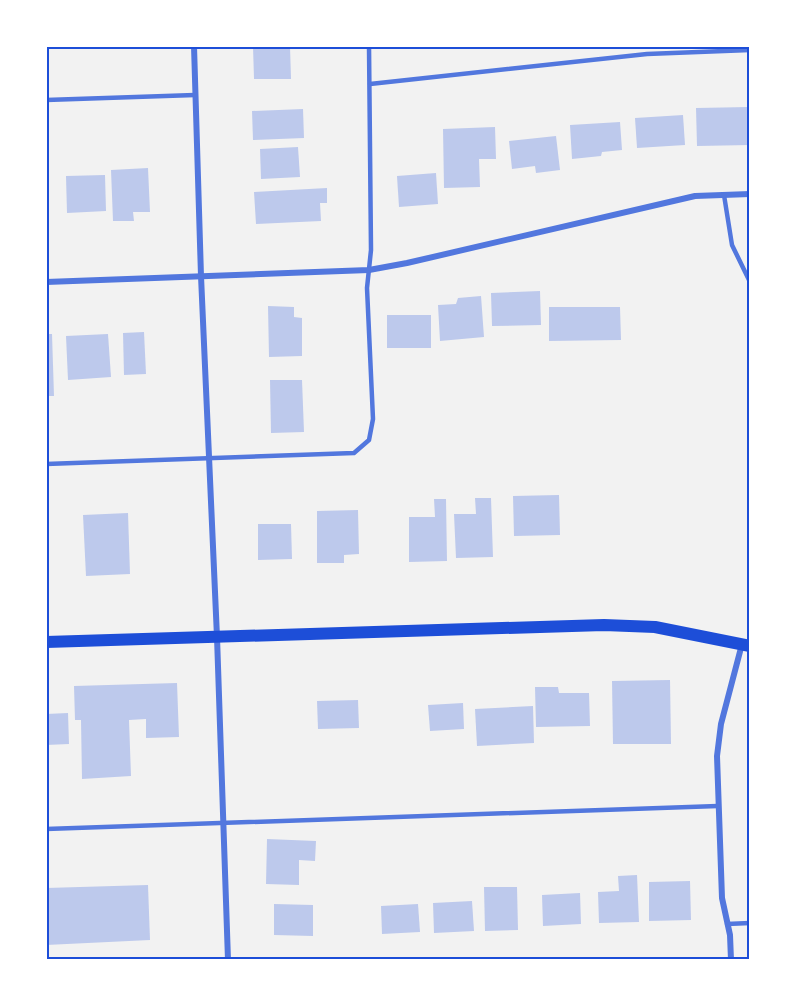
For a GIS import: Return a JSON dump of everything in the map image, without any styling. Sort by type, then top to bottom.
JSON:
[{"type":"main road","points":[[46,642],[633,625],[664,628],[746,645]]},
{"type":"street","points":[[194,46],[228,960]]},
{"type":"street","points":[[46,282],[369,270],[695,196],[750,194]]},
{"type":"street","points":[[731,960],[730,935],[722,898],[718,740],[746,645]]},
{"type":"lane","points":[[46,464],[354,453],[369,440],[372,419],[367,288],[371,250],[369,46]]},
{"type":"lane","points":[[370,84],[647,54],[750,50]]},
{"type":"lane","points":[[46,100],[195,95]]},
{"type":"lane","points":[[724,195],[732,245],[750,282]]},
{"type":"lane","points":[[46,829],[718,806]]},
{"type":"lane","points":[[727,924],[750,923]]},
{"type":"building","points":[[253,46],[290,46],[291,79],[254,79]]},
{"type":"building","points":[[749,107],[750,145],[697,146],[696,108]]},
{"type":"building","points":[[303,109],[304,138],[253,140],[252,111]]},
{"type":"building","points":[[683,115],[685,145],[637,148],[635,118]]},
{"type":"building","points":[[620,122],[622,150],[602,152],[601,156],[572,159],[570,125]]},
{"type":"building","points":[[495,127],[496,159],[479,159],[480,187],[444,188],[443,129]]},
{"type":"building","points":[[556,136],[560,170],[536,173],[535,166],[512,169],[509,141]]},
{"type":"building","points":[[298,147],[300,177],[261,179],[260,149]]},
{"type":"building","points":[[148,168],[150,212],[133,212],[134,221],[113,221],[111,170]]},
{"type":"building","points":[[436,173],[438,204],[399,207],[397,176]]},
{"type":"building","points":[[105,175],[106,211],[67,213],[66,176]]},
{"type":"building","points":[[327,188],[327,203],[320,203],[321,221],[256,224],[254,192]]},
{"type":"building","points":[[540,291],[541,325],[492,326],[491,293]]},
{"type":"building","points":[[481,296],[484,337],[440,341],[438,305],[456,304],[458,298]]},
{"type":"building","points":[[268,306],[294,307],[294,317],[302,318],[302,356],[269,357]]},
{"type":"building","points":[[549,307],[620,307],[621,340],[549,341]]},
{"type":"building","points":[[387,315],[431,315],[431,348],[387,348]]},
{"type":"building","points":[[144,332],[146,374],[124,375],[123,333]]},
{"type":"building","points":[[46,334],[52,334],[54,396],[46,396]]},
{"type":"building","points":[[108,334],[111,377],[68,380],[66,336]]},
{"type":"building","points":[[270,380],[302,380],[304,432],[271,433]]},
{"type":"building","points":[[559,495],[560,535],[514,536],[513,496]]},
{"type":"building","points":[[475,498],[491,498],[493,557],[456,558],[454,514],[476,514]]},
{"type":"building","points":[[434,499],[446,499],[447,561],[409,562],[409,517],[435,517]]},
{"type":"building","points":[[358,510],[359,554],[344,555],[344,563],[317,563],[317,511]]},
{"type":"building","points":[[128,513],[130,574],[86,576],[83,515]]},
{"type":"building","points":[[258,524],[291,524],[292,559],[258,560]]},
{"type":"building","points":[[670,680],[671,744],[613,744],[612,681]]},
{"type":"building","points":[[177,683],[179,737],[146,738],[146,719],[129,720],[131,776],[82,779],[81,720],[75,720],[74,686]]},
{"type":"building","points":[[535,687],[558,687],[559,693],[589,693],[590,726],[536,727]]},
{"type":"building","points":[[358,700],[359,728],[318,729],[317,701]]},
{"type":"building","points":[[463,703],[464,729],[430,731],[428,705]]},
{"type":"building","points":[[533,706],[534,743],[477,746],[475,709]]},
{"type":"building","points":[[68,713],[69,744],[46,745],[46,714]]},
{"type":"building","points":[[267,839],[316,841],[315,861],[299,860],[299,885],[266,884]]},
{"type":"building","points":[[637,875],[639,922],[599,923],[598,892],[619,891],[618,876]]},
{"type":"building","points":[[690,881],[691,920],[649,921],[649,882]]},
{"type":"building","points":[[148,885],[150,940],[46,945],[46,888]]},
{"type":"building","points":[[484,887],[517,887],[518,930],[485,931]]},
{"type":"building","points":[[580,893],[581,924],[543,926],[542,895]]},
{"type":"building","points":[[472,901],[474,931],[434,933],[433,903]]},
{"type":"building","points":[[274,904],[313,905],[313,936],[274,935]]},
{"type":"building","points":[[418,904],[420,932],[382,934],[381,906]]}]
